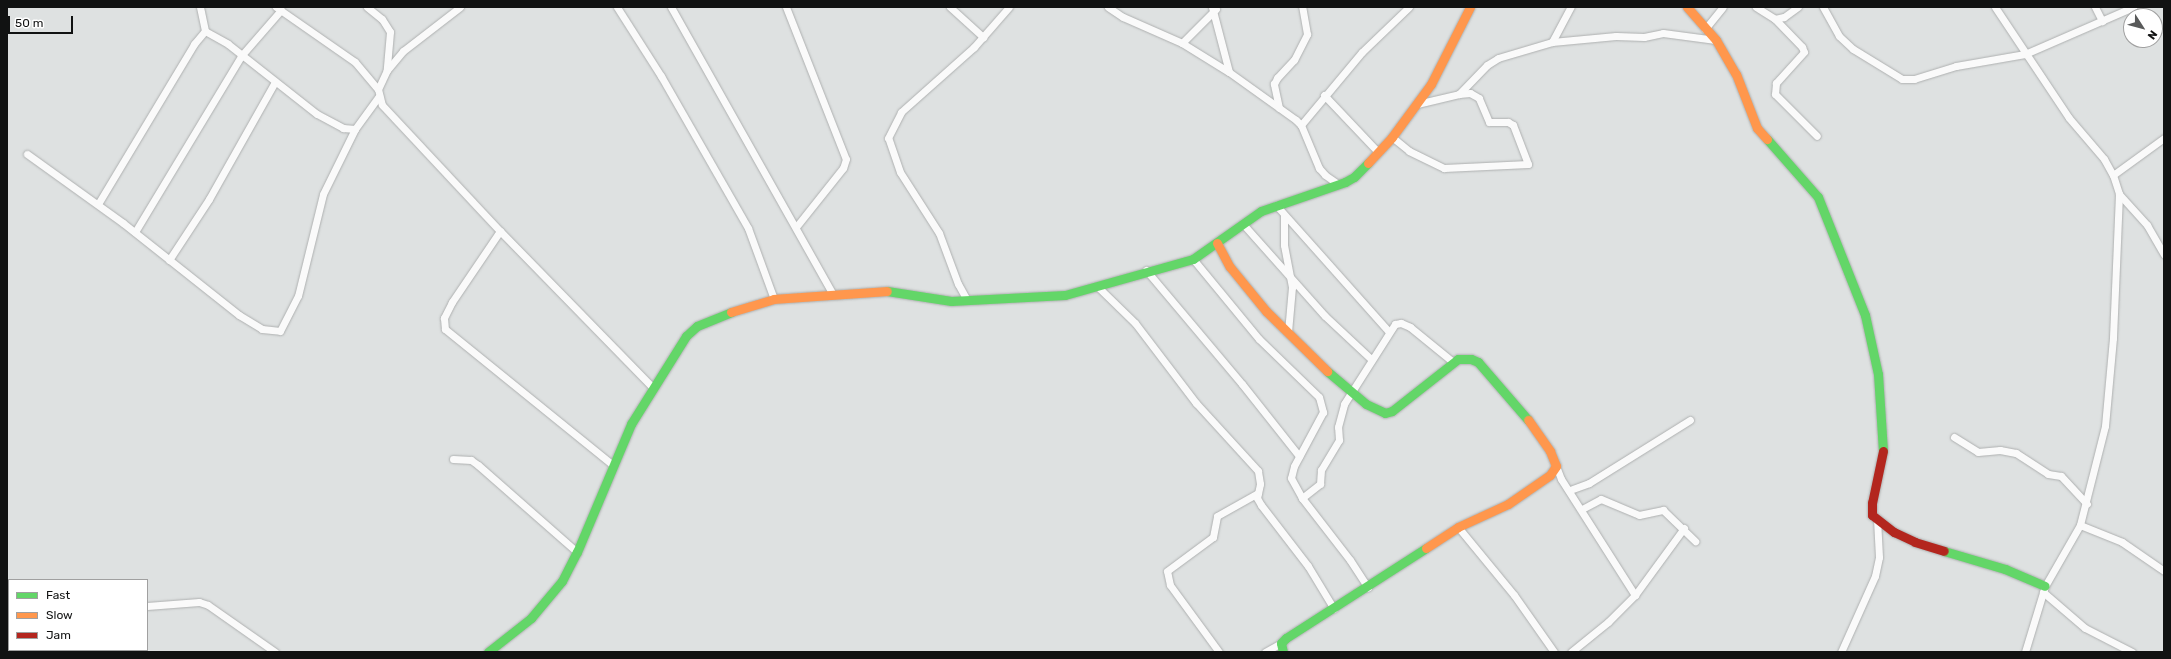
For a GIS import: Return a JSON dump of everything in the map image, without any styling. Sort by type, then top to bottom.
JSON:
[{"type":"street","points":[[200,7],[205,32],[241,56],[335,125],[355,129]]},
{"type":"street","points":[[27,154],[135,232],[239,315],[262,329],[280,331],[290,315],[300,290],[323,194],[355,129],[379,92],[387,70],[389,28],[367,7]]},
{"type":"street","points":[[387,70],[403,51],[460,7]]},
{"type":"street","points":[[617,7],[661,76],[748,228],[774,299]]},
{"type":"street","points":[[671,7],[833,294]]},
{"type":"street","points":[[786,7],[846,159],[843,168],[796,227]]},
{"type":"street","points":[[950,7],[983,37]]},
{"type":"street","points":[[967,300],[958,284],[939,233],[900,172],[891,151],[888,138],[901,112],[983,37],[1009,7]]},
{"type":"street","points":[[1108,7],[1123,17],[1182,43],[1230,72],[1279,108],[1301,125],[1319,168],[1338,184]]},
{"type":"street","points":[[1279,108],[1274,84],[1294,60],[1307,34],[1302,7]]},
{"type":"street","points":[[1301,125],[1324,95],[1362,52],[1409,7]]},
{"type":"street","points":[[488,652],[531,618],[551,597],[577,552],[631,424],[652,387],[690,330],[716,317],[774,299],[893,291],[939,300],[1045,298],[1097,286],[1146,270],[1193,260],[1261,211],[1354,177],[1392,137],[1431,84],[1470,7]]},
{"type":"street","points":[[1552,42],[1571,7]]},
{"type":"street","points":[[1688,7],[1705,29],[1716,40],[1741,85],[1757,128],[1818,197],[1865,315],[1878,374],[1884,442],[1882,465],[1872,503],[1872,515],[1877,521],[1915,542],[2005,568],[2044,589],[2085,628],[2132,652]]},
{"type":"street","points":[[1705,29],[1723,7]]},
{"type":"street","points":[[1756,7],[1775,19],[1804,52],[1776,83],[1775,94],[1817,136]]},
{"type":"street","points":[[1775,19],[1784,17],[1798,7]]},
{"type":"street","points":[[1823,7],[1829,21],[1848,45],[1872,63],[1902,79],[1914,79],[1956,66],[2025,54],[2133,7]]},
{"type":"street","points":[[1995,7],[2069,118],[2094,146],[2114,175],[2119,194],[2109,385],[2105,426],[2087,504],[2080,525],[2044,589],[2024,652]]},
{"type":"street","points":[[2095,7],[2102,21]]},
{"type":"street","points":[[1182,43],[1214,8]]},
{"type":"street","points":[[1214,8],[1230,72]]},
{"type":"street","points":[[135,232],[241,56],[279,9],[355,62],[379,92],[387,113],[652,387]]},
{"type":"street","points":[[98,204],[194,44],[205,32]]},
{"type":"street","points":[[1459,94],[1487,65],[1498,58],[1552,42],[1616,36],[1644,37],[1663,33],[1716,40]]},
{"type":"street","points":[[169,260],[209,199],[275,82]]},
{"type":"street","points":[[1392,137],[1409,151],[1444,168],[1528,164],[1513,125],[1508,122],[1489,122],[1479,98],[1470,93],[1459,94],[1417,104]]},
{"type":"street","points":[[1324,95],[1378,152]]},
{"type":"street","points":[[2114,175],[2164,138]]},
{"type":"street","points":[[2119,194],[2147,225],[2164,255]]},
{"type":"street","points":[[1276,205],[1389,332]]},
{"type":"street","points":[[1284,215],[1284,245],[1291,279],[1288,332]]},
{"type":"street","points":[[1242,224],[1325,316],[1371,359]]},
{"type":"street","points":[[500,231],[452,302],[444,318],[445,329],[613,464]]},
{"type":"street","points":[[1217,242],[1241,282],[1288,332],[1351,393],[1377,410],[1392,411],[1453,362],[1465,358],[1478,362],[1534,428],[1550,452],[1561,479],[1570,490],[1635,594]]},
{"type":"street","points":[[1193,260],[1259,339],[1318,397],[1323,412],[1299,456],[1291,478],[1302,498],[1350,560],[1368,588]]},
{"type":"street","points":[[1146,270],[1242,384],[1299,456]]},
{"type":"street","points":[[1097,286],[1135,323],[1196,403],[1258,471],[1260,484],[1258,493],[1261,505],[1315,576],[1334,609]]},
{"type":"street","points":[[1302,498],[1320,484],[1321,470],[1340,440],[1340,414],[1371,359],[1395,324],[1401,323],[1453,362]]},
{"type":"street","points":[[1570,490],[1589,483],[1690,420]]},
{"type":"street","points":[[1954,437],[1978,452],[2000,450],[2016,453],[2048,474],[2061,476],[2087,504]]},
{"type":"street","points":[[453,459],[471,460],[478,465],[577,552]]},
{"type":"street","points":[[1265,652],[1282,647],[1334,609],[1368,588],[1458,526],[1508,504],[1550,475],[1556,466]]},
{"type":"street","points":[[1219,652],[1170,585],[1167,571],[1213,537],[1217,516],[1258,493]]},
{"type":"street","points":[[1582,509],[1592,502],[1606,499],[1630,514],[1646,515],[1663,510],[1684,528],[1695,541]]},
{"type":"street","points":[[1840,652],[1875,576],[1879,557],[1877,521]]},
{"type":"street","points":[[2080,525],[2122,542],[2164,571]]},
{"type":"street","points":[[1458,526],[1514,595],[1554,652]]},
{"type":"street","points":[[1571,652],[1608,622],[1635,594],[1684,528]]},
{"type":"street","points":[[148,606],[199,602],[208,605],[275,652]]},
{"type":"traffic: fast","points":[[1767,139],[1818,197],[1865,315],[1878,374],[1883,451]]},
{"type":"traffic: fast","points":[[887,291],[951,301],[1065,295],[1193,259],[1261,211],[1345,182],[1354,177],[1368,163]]},
{"type":"traffic: fast","points":[[488,652],[531,618],[562,581],[577,552],[631,424],[686,336],[697,326],[731,312]]},
{"type":"traffic: fast","points":[[1327,371],[1366,404],[1385,413],[1392,411],[1458,359],[1471,359],[1478,362],[1528,420]]},
{"type":"traffic: fast","points":[[1283,652],[1281,643],[1286,638],[1426,548]]},
{"type":"traffic: fast","points":[[1944,551],[2005,569],[2045,586]]},
{"type":"traffic: slow","points":[[1368,163],[1392,137],[1431,84],[1470,7]]},
{"type":"traffic: slow","points":[[1687,7],[1716,40],[1736,74],[1757,128],[1767,139]]},
{"type":"traffic: slow","points":[[1217,243],[1230,267],[1266,311],[1327,371]]},
{"type":"traffic: slow","points":[[731,312],[774,299],[887,291]]},
{"type":"traffic: slow","points":[[1426,548],[1458,527],[1508,504],[1550,475],[1556,466],[1550,451],[1528,420]]},
{"type":"traffic: jam","points":[[1883,451],[1872,503],[1872,515],[1894,532],[1915,542],[1944,551]]}]
